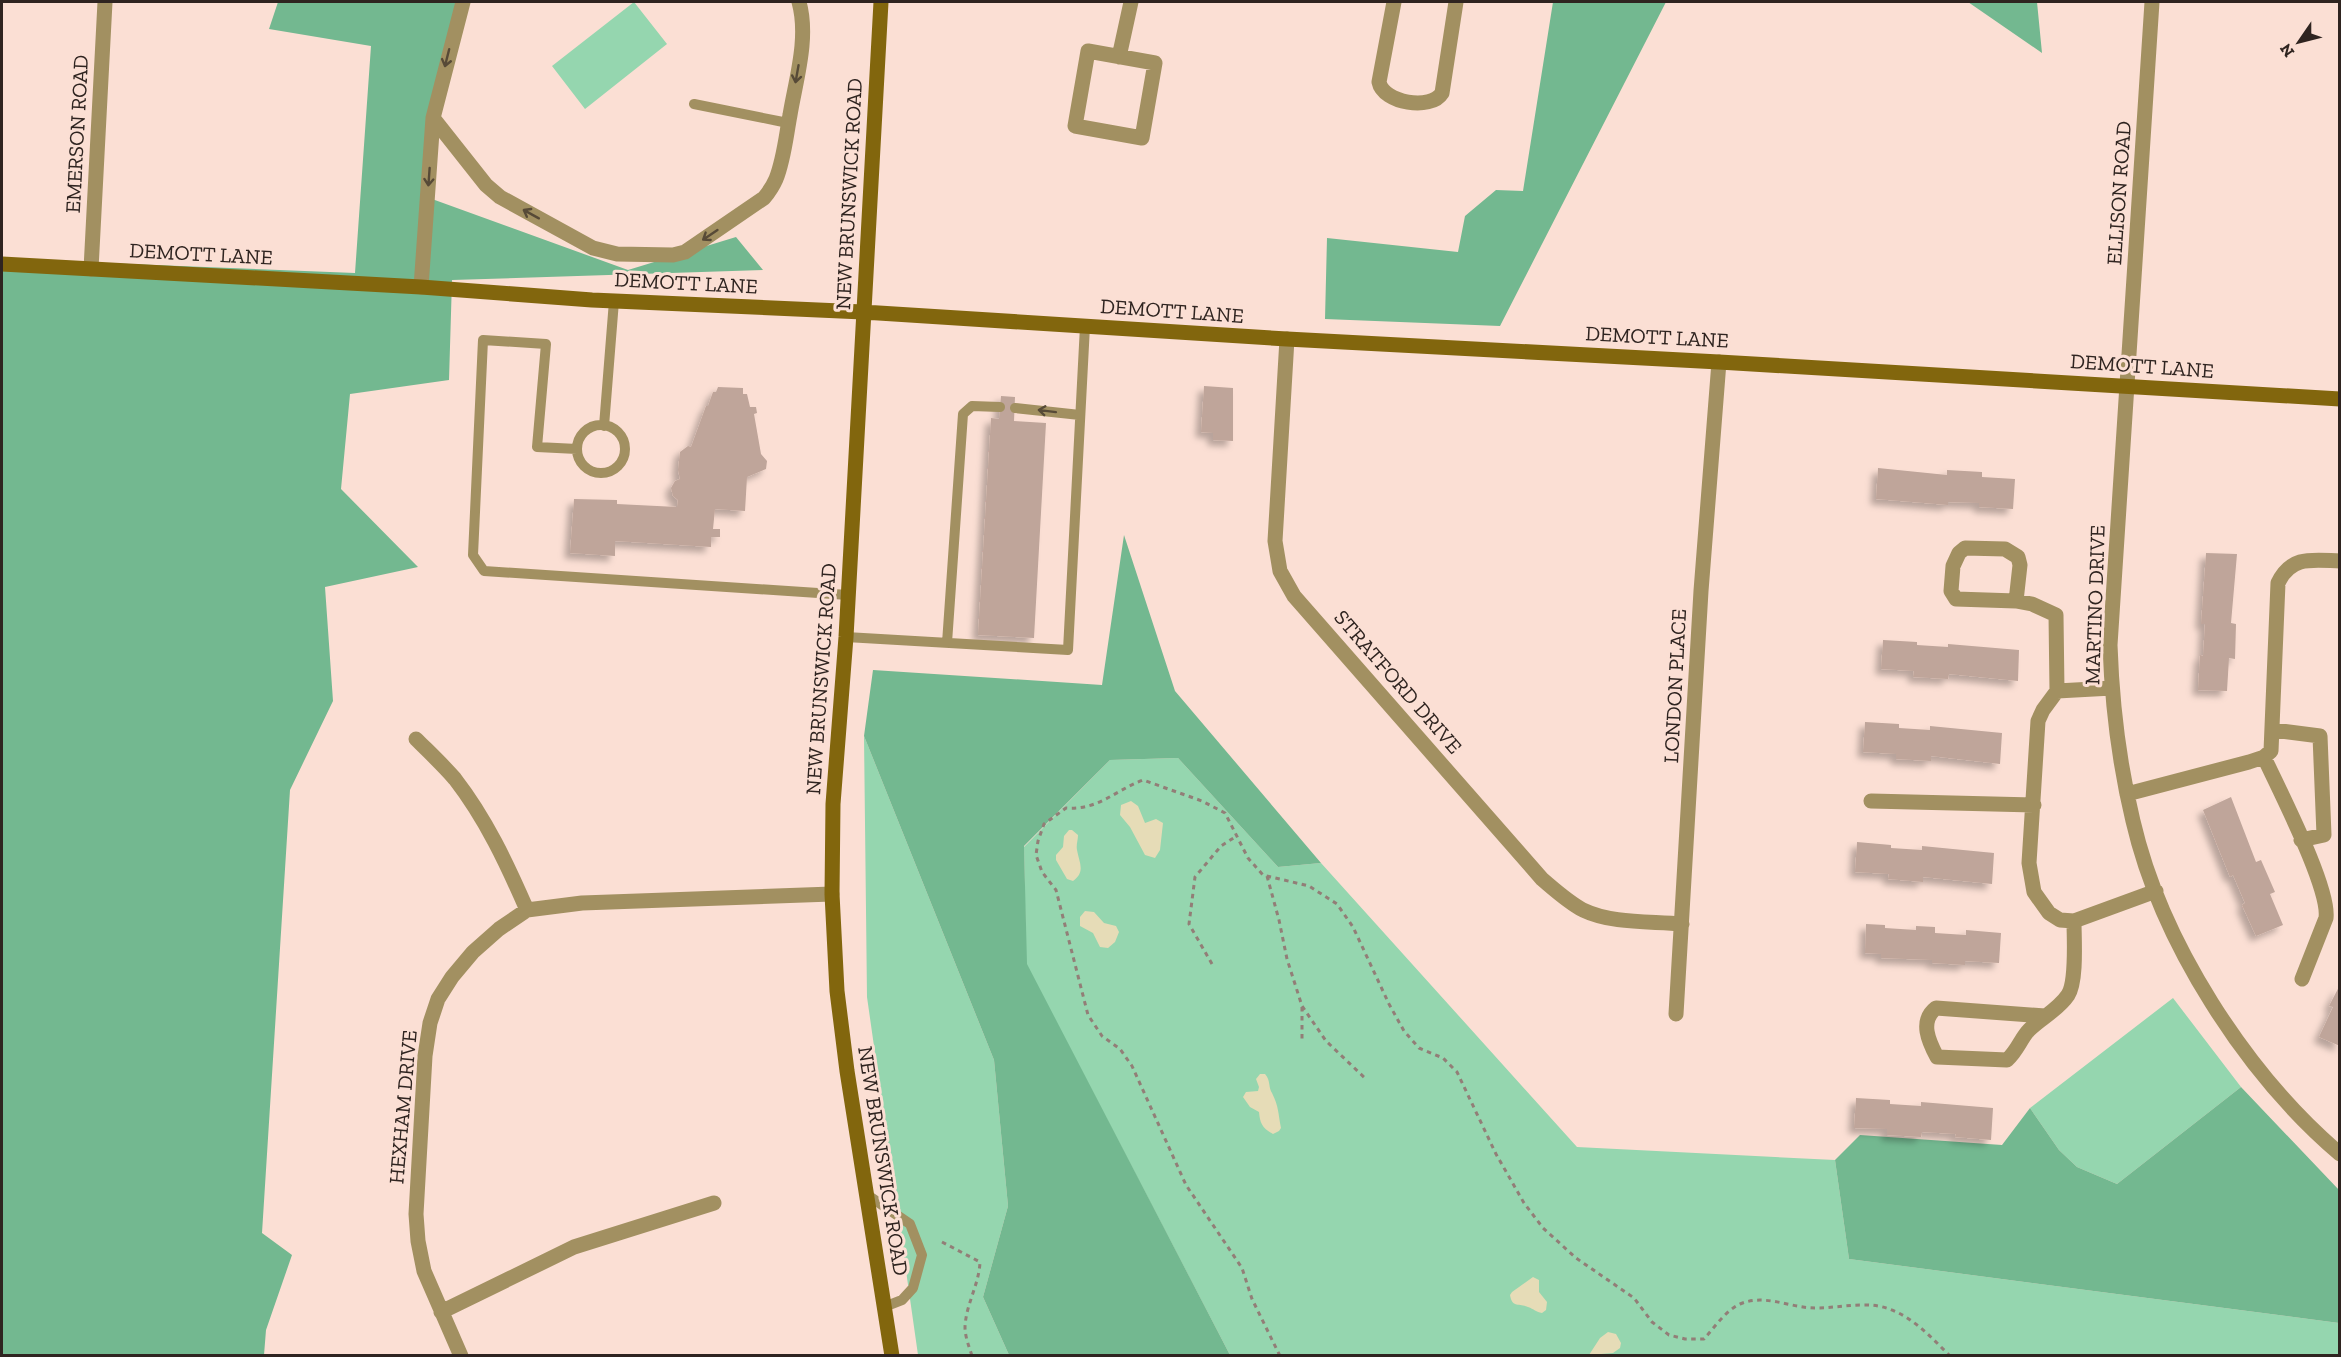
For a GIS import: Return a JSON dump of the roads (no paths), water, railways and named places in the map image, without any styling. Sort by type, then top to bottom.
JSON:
[{"type":"street","name":"EMERSON ROAD","points":[[91,269],[105,2]]},
{"type":"street","points":[[420,287],[433,118],[463,2]]},
{"type":"street","points":[[433,118],[486,185],[500,197],[593,248],[617,254],[673,255],[685,252],[764,198],[772,189],[777,177],[802,46],[800,2]]},
{"type":"street","name":"NEW BRUNSWICK ROAD","points":[[881,2],[846,637],[833,804],[832,894],[837,991],[892,1356]]},
{"type":"street","points":[[1119,57],[1131,2]]},
{"type":"street","points":[[1394,2],[1380,87],[1390,98],[1425,104],[1438,98],[1442,93],[1456,2]]},
{"type":"street","name":"ELLISON ROAD","points":[[2127,386],[2152,2]]},
{"type":"street","points":[[1088,51],[1119,57],[1155,63],[1142,138],[1075,126],[1088,51]]},
{"type":"street","name":"DEMOTT LANE","points":[[2,264],[2340,399]]},
{"type":"street","name":"STRATFORD DRIVE","points":[[1287,339],[1275,541],[1280,571],[1294,596],[1542,879],[1568,901],[1607,918],[1682,924]]},
{"type":"street","name":"LONDON PLACE","points":[[1676,1014],[1701,591],[1719,362]]},
{"type":"street","name":"MARTINO DRIVE","points":[[2127,386],[2110,645],[2115,720],[2133,823],[2156,891],[2180,946],[2226,1027],[2300,1118],[2340,1154]]},
{"type":"street","points":[[2016,602],[2020,565],[2018,557],[2005,549],[1965,548],[1959,553],[1953,566],[1951,591],[1956,599],[2032,604],[2056,615],[2056,691],[2038,721],[2029,863],[2034,892],[2049,912],[2060,920],[2074,921],[2156,891]]},
{"type":"street","points":[[2127,794],[2264,757],[2271,751],[2278,583],[2282,574],[2297,562],[2340,561]]},
{"type":"street","points":[[2056,691],[2112,688]]},
{"type":"street","points":[[2273,730],[2320,736],[2324,835],[2301,840]]},
{"type":"street","points":[[416,739],[453,777],[480,814],[504,855],[527,910]]},
{"type":"street","points":[[2264,757],[2319,881],[2327,908],[2326,918],[2302,979]]},
{"type":"street","points":[[1871,801],[2034,805]]},
{"type":"street","name":"HEXHAM DRIVE","points":[[461,1356],[424,1271],[416,1214],[425,1056],[430,1023],[438,999],[452,977],[473,952],[499,929],[527,910],[582,903],[832,894]]},
{"type":"street","points":[[2045,1016],[1936,1008],[1931,1012],[1928,1020],[1927,1038],[1937,1057],[2007,1060],[2017,1051],[2026,1032],[2045,1016],[2069,994],[2072,982],[2074,921]]},
{"type":"street","points":[[441,1312],[574,1247],[714,1203]]},
{"type":"lane","points":[[694,104],[788,123]]},
{"type":"lane","points":[[603,426],[614,300]]},
{"type":"lane","points":[[846,637],[1068,650],[1085,326]]},
{"type":"lane","points":[[577,449],[537,447],[546,344],[483,340],[473,555],[484,571],[848,595]]},
{"type":"lane","points":[[946,643],[963,414],[972,406],[1000,407]]},
{"type":"lane","points":[[1015,408],[1080,415]]},
{"type":"lane","points":[[603,426],[618,432],[625,446],[622,461],[617,467],[603,473],[588,469],[578,457],[577,449],[582,435],[589,429],[603,426]]},
{"type":"lane","points":[[866,1194],[910,1224],[922,1255],[913,1287],[902,1300],[884,1307]]}]
